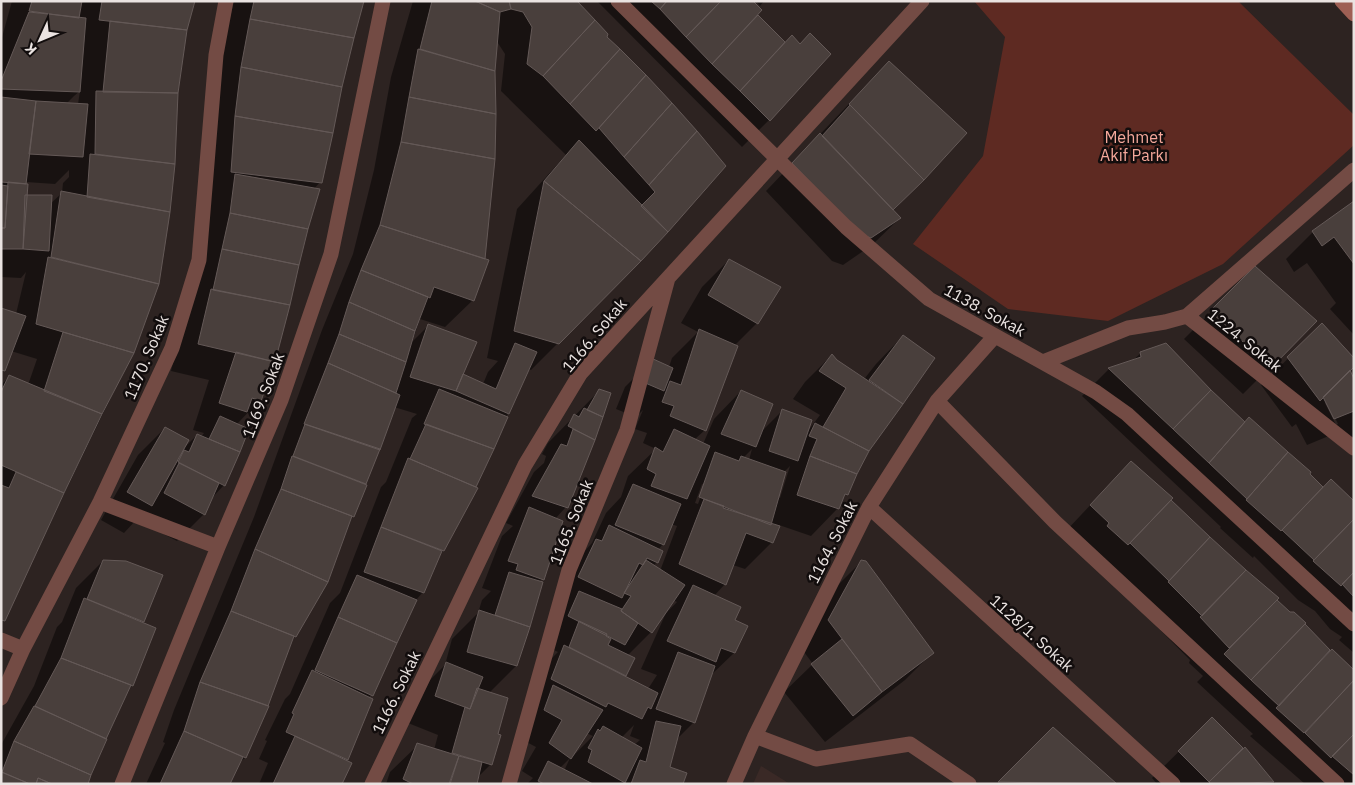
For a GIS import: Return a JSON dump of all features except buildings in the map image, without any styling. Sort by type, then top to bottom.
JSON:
[{"type":"main road","points":[[1342,1],[1354,14]]},
{"type":"street","name":"1170. Sokak","points":[[1,698],[23,649],[100,502],[172,348],[199,260],[216,55],[226,1]]},
{"type":"street","name":"1169. Sokak","points":[[122,784],[218,548],[281,400],[330,254],[383,1]]},
{"type":"street","name":"1138. Sokak","points":[[618,1],[846,227],[929,299],[994,337],[1096,392],[1127,414],[1354,624]]},
{"type":"street","name":"1166. Sokak","points":[[372,784],[525,465],[580,374],[922,1]]},
{"type":"street","points":[[1187,316],[1354,170]]},
{"type":"street","name":"1165. Sokak","points":[[509,784],[570,570],[627,430],[669,275]]},
{"type":"street","name":"1224. Sokak","points":[[1043,362],[1128,328],[1187,316],[1352,445]]},
{"type":"street","name":"1164. Sokak","points":[[734,784],[755,736],[869,507],[936,401],[994,337]]},
{"type":"street","points":[[936,401],[1055,522],[1337,784]]},
{"type":"street","points":[[100,502],[218,548]]},
{"type":"street","name":"1128/1. Sokak","points":[[869,507],[1173,784]]},
{"type":"street","points":[[1,640],[23,649]]},
{"type":"street","points":[[755,736],[816,759],[910,744],[969,784]]},
{"type":"shaded area","points":[[761,766],[790,784],[753,784]]},
{"type":"green space","name":"Mehmet Akif Parkı","points":[[974,1],[1238,1],[1354,115],[1354,145],[1223,264],[1108,321],[1008,309],[913,244],[983,156],[1005,37]]}]
